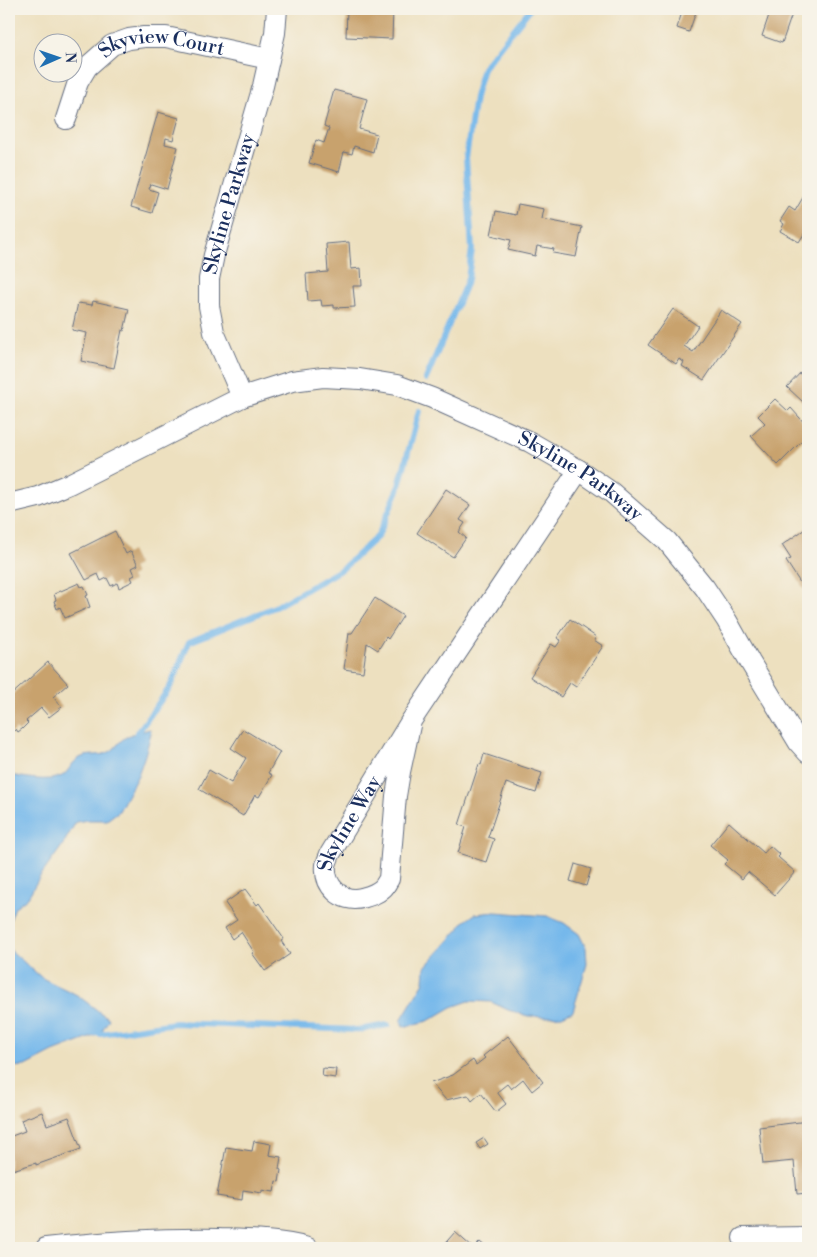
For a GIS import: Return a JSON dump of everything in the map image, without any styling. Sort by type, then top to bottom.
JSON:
[{"type":"street","name":"Skyline Parkway","points":[[242,397],[214,332],[209,306],[209,279],[214,254],[263,86],[275,33],[277,9]]},
{"type":"street","name":"Skyview Court","points":[[66,119],[78,82],[87,67],[112,45],[128,39],[166,37],[269,59]]},
{"type":"street","name":"Skyline Parkway","points":[[9,504],[38,497],[69,484],[242,397],[292,381],[323,377],[360,378],[397,385],[432,398],[522,438],[579,470],[611,492],[667,541],[705,588],[728,621],[799,743],[808,753]]},
{"type":"street","name":"Skyline Way","points":[[411,721],[396,796],[390,879],[382,889],[371,896],[355,900],[342,897],[334,890],[327,878],[326,864],[330,854],[411,721],[579,470]]},
{"type":"street","points":[[743,1238],[808,1237]]},
{"type":"street","points":[[46,1248],[183,1239],[251,1240],[292,1244],[308,1248]]},
{"type":"water","points":[[150,729],[151,733],[138,775],[119,811],[107,820],[76,822],[28,897],[15,907],[9,923],[9,775],[36,779],[56,778],[62,776],[82,757],[107,753],[128,736]]},
{"type":"water","points":[[495,912],[547,916],[564,923],[579,934],[586,948],[587,964],[573,1011],[562,1016],[528,1016],[491,1002],[469,1001],[452,1007],[428,1021],[403,1027],[401,1020],[424,982],[425,967],[460,928],[461,924],[475,914]]},
{"type":"water","points":[[9,949],[42,978],[77,995],[109,1019],[100,1034],[53,1052],[26,1066],[9,1067]]},
{"type":"building","points":[[347,9],[393,9],[392,39],[346,37]]},
{"type":"building","points":[[683,9],[697,9],[689,32],[677,28]]},
{"type":"building","points":[[771,9],[792,14],[782,43],[762,36]]},
{"type":"building","points":[[334,90],[367,99],[359,129],[377,134],[373,152],[354,146],[352,154],[344,152],[339,172],[309,163],[316,140],[324,143],[329,128],[324,126]]},
{"type":"building","points":[[158,112],[179,118],[173,140],[166,138],[165,144],[178,147],[167,189],[151,184],[149,189],[158,192],[152,213],[131,207]]},
{"type":"building","points":[[808,189],[808,236],[804,234],[799,242],[780,231],[784,224],[780,221],[789,207],[795,211]]},
{"type":"building","points":[[518,204],[544,209],[542,219],[582,227],[576,257],[553,253],[554,249],[537,246],[535,256],[508,250],[511,240],[491,235],[496,211],[516,215]]},
{"type":"building","points":[[349,242],[351,269],[361,268],[362,286],[353,286],[355,307],[334,308],[334,305],[322,306],[321,300],[308,301],[306,274],[328,272],[326,244]]},
{"type":"building","points":[[93,301],[129,309],[124,331],[122,330],[114,368],[81,361],[87,333],[72,330],[78,303],[92,305]]},
{"type":"building","points":[[673,309],[698,326],[684,346],[693,352],[721,310],[742,324],[704,380],[682,366],[684,362],[679,359],[676,364],[648,345]]},
{"type":"building","points":[[802,371],[808,376],[808,396],[803,402],[787,387]]},
{"type":"building","points":[[775,399],[788,411],[791,408],[808,427],[808,435],[778,465],[751,436],[765,423],[758,416]]},
{"type":"building","points":[[446,489],[470,505],[460,520],[465,523],[459,532],[466,538],[453,557],[417,533]]},
{"type":"building","points":[[808,527],[808,595],[786,561],[791,559],[782,545]]},
{"type":"building","points":[[115,531],[126,554],[131,551],[138,565],[132,568],[135,575],[131,577],[133,581],[119,588],[117,583],[111,586],[107,578],[101,581],[98,574],[86,580],[71,553]]},
{"type":"building","points":[[79,583],[81,587],[84,586],[90,607],[65,618],[60,607],[57,609],[54,594]]},
{"type":"building","points":[[375,598],[403,616],[388,639],[386,637],[378,650],[367,643],[363,672],[344,669],[349,633],[352,633]]},
{"type":"building","points":[[570,619],[596,637],[594,640],[603,646],[576,687],[570,683],[561,697],[530,677],[551,644],[556,647],[561,640],[557,638]]},
{"type":"building","points":[[48,662],[68,684],[53,697],[62,707],[49,717],[41,708],[26,721],[28,723],[22,729],[18,732],[16,729],[9,736],[9,697]]},
{"type":"building","points":[[243,729],[280,752],[268,773],[272,775],[259,797],[255,795],[243,816],[199,789],[209,770],[231,783],[246,758],[231,748]]},
{"type":"building","points":[[484,754],[542,773],[536,793],[506,783],[488,837],[494,839],[486,862],[458,853],[466,827],[459,825]]},
{"type":"building","points":[[729,822],[764,853],[770,846],[780,855],[778,857],[795,872],[775,895],[748,872],[742,879],[724,864],[728,860],[710,845]]},
{"type":"building","points":[[575,864],[591,869],[586,886],[570,881]]},
{"type":"building","points":[[245,889],[257,905],[259,903],[284,939],[281,941],[290,954],[265,971],[252,953],[254,952],[241,932],[232,939],[225,928],[237,920],[225,903]]},
{"type":"building","points":[[508,1036],[543,1082],[532,1091],[523,1079],[511,1089],[507,1084],[497,1092],[506,1104],[496,1112],[481,1093],[472,1101],[468,1095],[446,1100],[431,1083],[453,1075],[473,1060],[476,1065],[485,1058],[483,1056]]},
{"type":"building","points":[[323,1068],[336,1069],[335,1078],[322,1076]]},
{"type":"building","points":[[42,1112],[47,1125],[69,1117],[81,1149],[36,1165],[36,1163],[9,1171],[9,1137],[25,1131],[21,1120]]},
{"type":"building","points":[[808,1121],[808,1193],[797,1194],[794,1161],[763,1164],[759,1127]]},
{"type":"building","points":[[484,1138],[488,1144],[480,1149],[476,1143]]},
{"type":"building","points":[[254,1141],[271,1144],[269,1155],[281,1157],[279,1182],[276,1181],[274,1192],[262,1190],[262,1193],[243,1190],[242,1200],[217,1196],[226,1147],[252,1151]]},
{"type":"building","points":[[455,1232],[473,1248],[441,1248]]},
{"type":"building","points":[[480,1242],[487,1248],[474,1248]]},
{"type":"waterway","points":[[426,379],[468,279],[472,249],[466,158],[475,97],[483,68],[530,9]]},
{"type":"waterway","points":[[134,738],[170,687],[189,642],[277,606],[342,569],[378,536],[398,490],[419,411]]},
{"type":"waterway","points":[[93,1032],[100,1034],[175,1023],[358,1030],[388,1025]]}]
